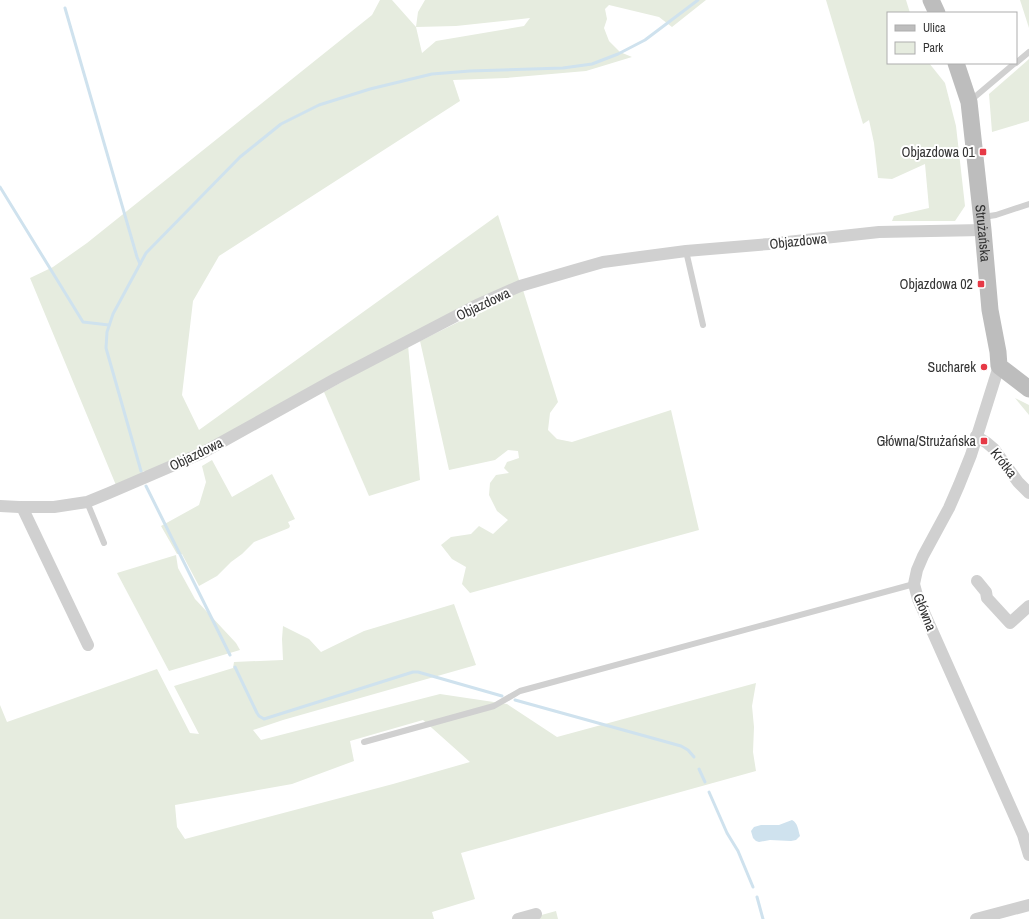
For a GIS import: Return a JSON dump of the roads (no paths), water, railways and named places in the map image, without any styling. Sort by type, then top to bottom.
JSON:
[{"type":"main road","points":[[931,0],[937,12]]},
{"type":"main road","name":"Strużańska","points":[[956,64],[968,102],[990,310],[998,352],[999,366]]},
{"type":"main road","points":[[999,366],[1029,389]]},
{"type":"street","name":"Objazdowa","points":[[0,506],[54,507],[87,502],[202,453],[337,378],[477,305],[520,286],[575,270],[603,262],[686,251],[879,232],[982,224]]},
{"type":"street","name":"Główna","points":[[999,366],[969,459],[949,508],[923,556],[917,570],[914,584],[918,599],[1020,828],[1029,855]]},
{"type":"street","name":"Krótka","points":[[976,436],[994,449],[1018,482],[1029,493]]},
{"type":"street","points":[[22,507],[88,645]]},
{"type":"street","points":[[977,581],[986,592],[987,598],[1010,624],[1029,606]]},
{"type":"street","points":[[976,919],[1029,905]]},
{"type":"street","points":[[518,919],[536,914]]},
{"type":"lane","points":[[1017,62],[1029,52]]},
{"type":"lane","points":[[968,102],[1015,64]]},
{"type":"lane","points":[[982,224],[996,215],[1029,204]]},
{"type":"lane","points":[[686,251],[703,325]]},
{"type":"lane","points":[[87,502],[104,543]]},
{"type":"lane","points":[[364,742],[494,706],[520,692],[914,584]]},
{"type":"water","points":[[792,820],[797,825],[800,836],[796,840],[770,840],[759,842],[753,838],[751,831],[754,827],[761,825],[779,825]]},
{"type":"waterway","points":[[141,471],[106,348],[107,332],[113,314],[146,253],[240,157],[281,124],[319,105],[370,89],[432,74],[470,71],[563,68],[592,64],[618,54],[645,40],[698,0]]},
{"type":"waterway","points":[[65,8],[140,264]]},
{"type":"waterway","points":[[0,187],[83,322],[109,325]]},
{"type":"waterway","points":[[146,486],[230,655]]},
{"type":"waterway","points":[[235,667],[257,713],[264,719],[413,672],[418,672],[502,696]]},
{"type":"waterway","points":[[515,700],[681,746],[688,750],[694,757]]},
{"type":"waterway","points":[[699,769],[705,782]]},
{"type":"waterway","points":[[709,792],[727,833],[738,851],[753,887]]},
{"type":"waterway","points":[[757,897],[763,919]]},
{"type":"place","name":"Objazdowa 01","points":[[983,152]]},
{"type":"place","name":"Objazdowa 02","points":[[981,284]]},
{"type":"place","name":"Sucharek","points":[[984,367]]},
{"type":"place","name":"Główna/Strużańska","points":[[984,441]]}]
